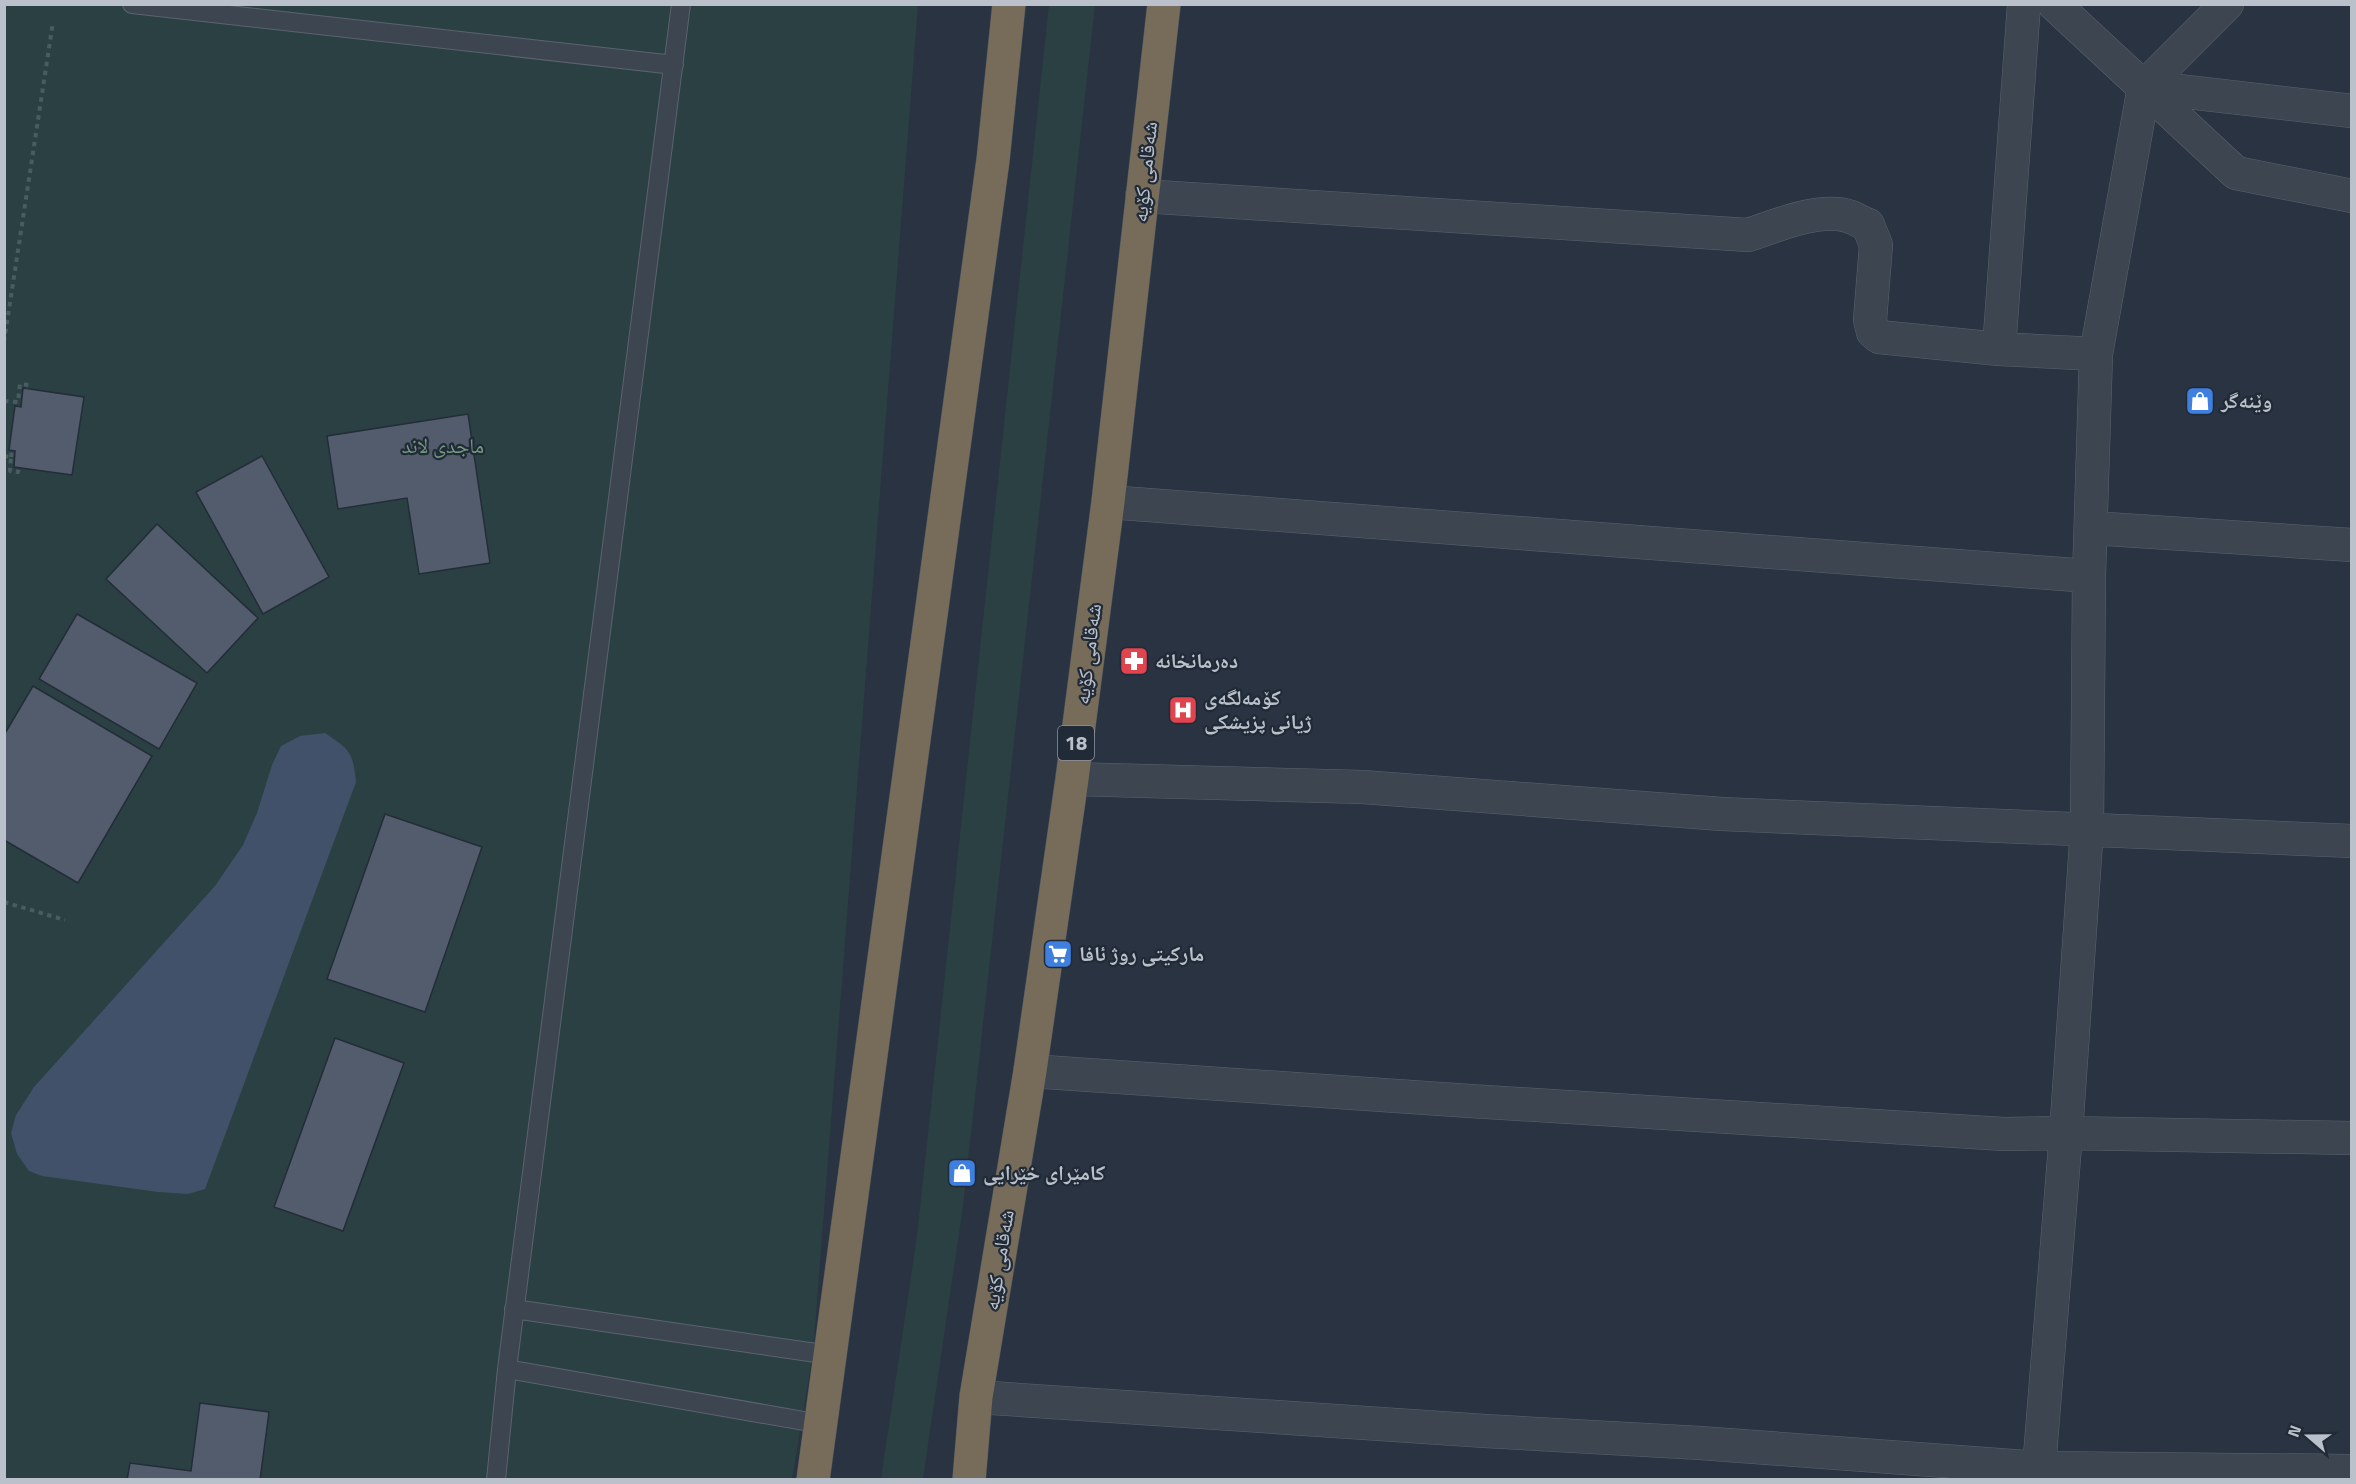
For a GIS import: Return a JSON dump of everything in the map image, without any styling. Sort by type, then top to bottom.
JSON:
[{"type":"highway","points":[[813,1479],[993,160],[1009,4]]},
{"type":"highway","name":"شەقامی کۆیە","points":[[969,1479],[976,1397],[1030,1071],[1072,779],[1108,502],[1164,4]]},
{"type":"street","points":[[1999,349],[2024,4]]},
{"type":"street","points":[[2054,4],[2236,174],[2352,196]]},
{"type":"street","points":[[2038,1474],[2066,1133],[2086,828],[2089,576],[2096,354],[2144,87],[2227,4]]},
{"type":"street","points":[[2144,87],[2352,111]]},
{"type":"street","points":[[1142,196],[1748,235],[1799,219],[1828,214],[1850,216],[1868,225],[1876,245],[1870,320],[1873,332],[1879,337],[1999,349],[2096,354]]},
{"type":"street","points":[[1108,502],[2089,576]]},
{"type":"street","points":[[2091,528],[2352,545]]},
{"type":"street","points":[[1072,779],[1362,787],[1722,814],[2352,841]]},
{"type":"street","points":[[1030,1071],[1446,1100],[2004,1134],[2352,1138]]},
{"type":"street","points":[[976,1397],[1700,1443],[2038,1474],[2352,1471]]},
{"type":"lane","points":[[132,4],[674,65]]},
{"type":"lane","points":[[496,1479],[514,1309],[681,4]]},
{"type":"lane","points":[[514,1309],[830,1355]]},
{"type":"lane","points":[[507,1369],[821,1424]]},
{"type":"path","points":[[4,342],[53,22]]},
{"type":"path","points":[[4,401],[18,405],[20,384],[29,385],[28,389]]},
{"type":"path","points":[[12,451],[10,471],[18,472],[19,468]]},
{"type":"path","points":[[4,456],[11,457]]},
{"type":"path","points":[[4,902],[65,920]]},
{"type":"green space","name":"ماجدی لاند","points":[[5,5],[918,5],[813,1353],[792,1479],[5,1479]]},
{"type":"green space","points":[[1049,5],[1095,5],[963,1206],[923,1479],[881,1479],[917,1236]]},
{"type":"water","points":[[325,733],[349,753],[356,782],[205,1189],[188,1194],[158,1192],[42,1176],[29,1171],[17,1154],[11,1133],[16,1115],[34,1087],[215,886],[243,845],[281,746],[300,736]]},
{"type":"building","points":[[23,388],[84,397],[72,475],[14,467],[15,451],[9,450],[15,406],[21,407]]},
{"type":"building","points":[[468,414],[490,563],[419,574],[407,498],[338,509],[327,436]]},
{"type":"building","points":[[262,456],[329,577],[263,614],[196,492]]},
{"type":"building","points":[[157,524],[258,618],[207,673],[106,579]]},
{"type":"building","points":[[77,614],[197,683],[159,749],[39,679]]},
{"type":"building","points":[[33,686],[152,756],[78,883],[4,840],[4,735]]},
{"type":"building","points":[[385,814],[482,847],[425,1012],[327,979]]},
{"type":"building","points":[[335,1038],[404,1063],[343,1231],[274,1207]]},
{"type":"building","points":[[200,1403],[269,1412],[260,1480],[127,1480],[130,1463],[191,1471]]},
{"type":"place","name":"وێنەگر","points":[[2200,401]]},
{"type":"place","name":"دەرمانخانە","points":[[1134,661]]},
{"type":"place","name":"کۆمەلگەی ژیانی پزیشکی","points":[[1183,710]]},
{"type":"place","name":"ماركيتى روژ ئافا","points":[[1058,954]]},
{"type":"place","name":"كامێرای خێرایی","points":[[962,1173]]}]
